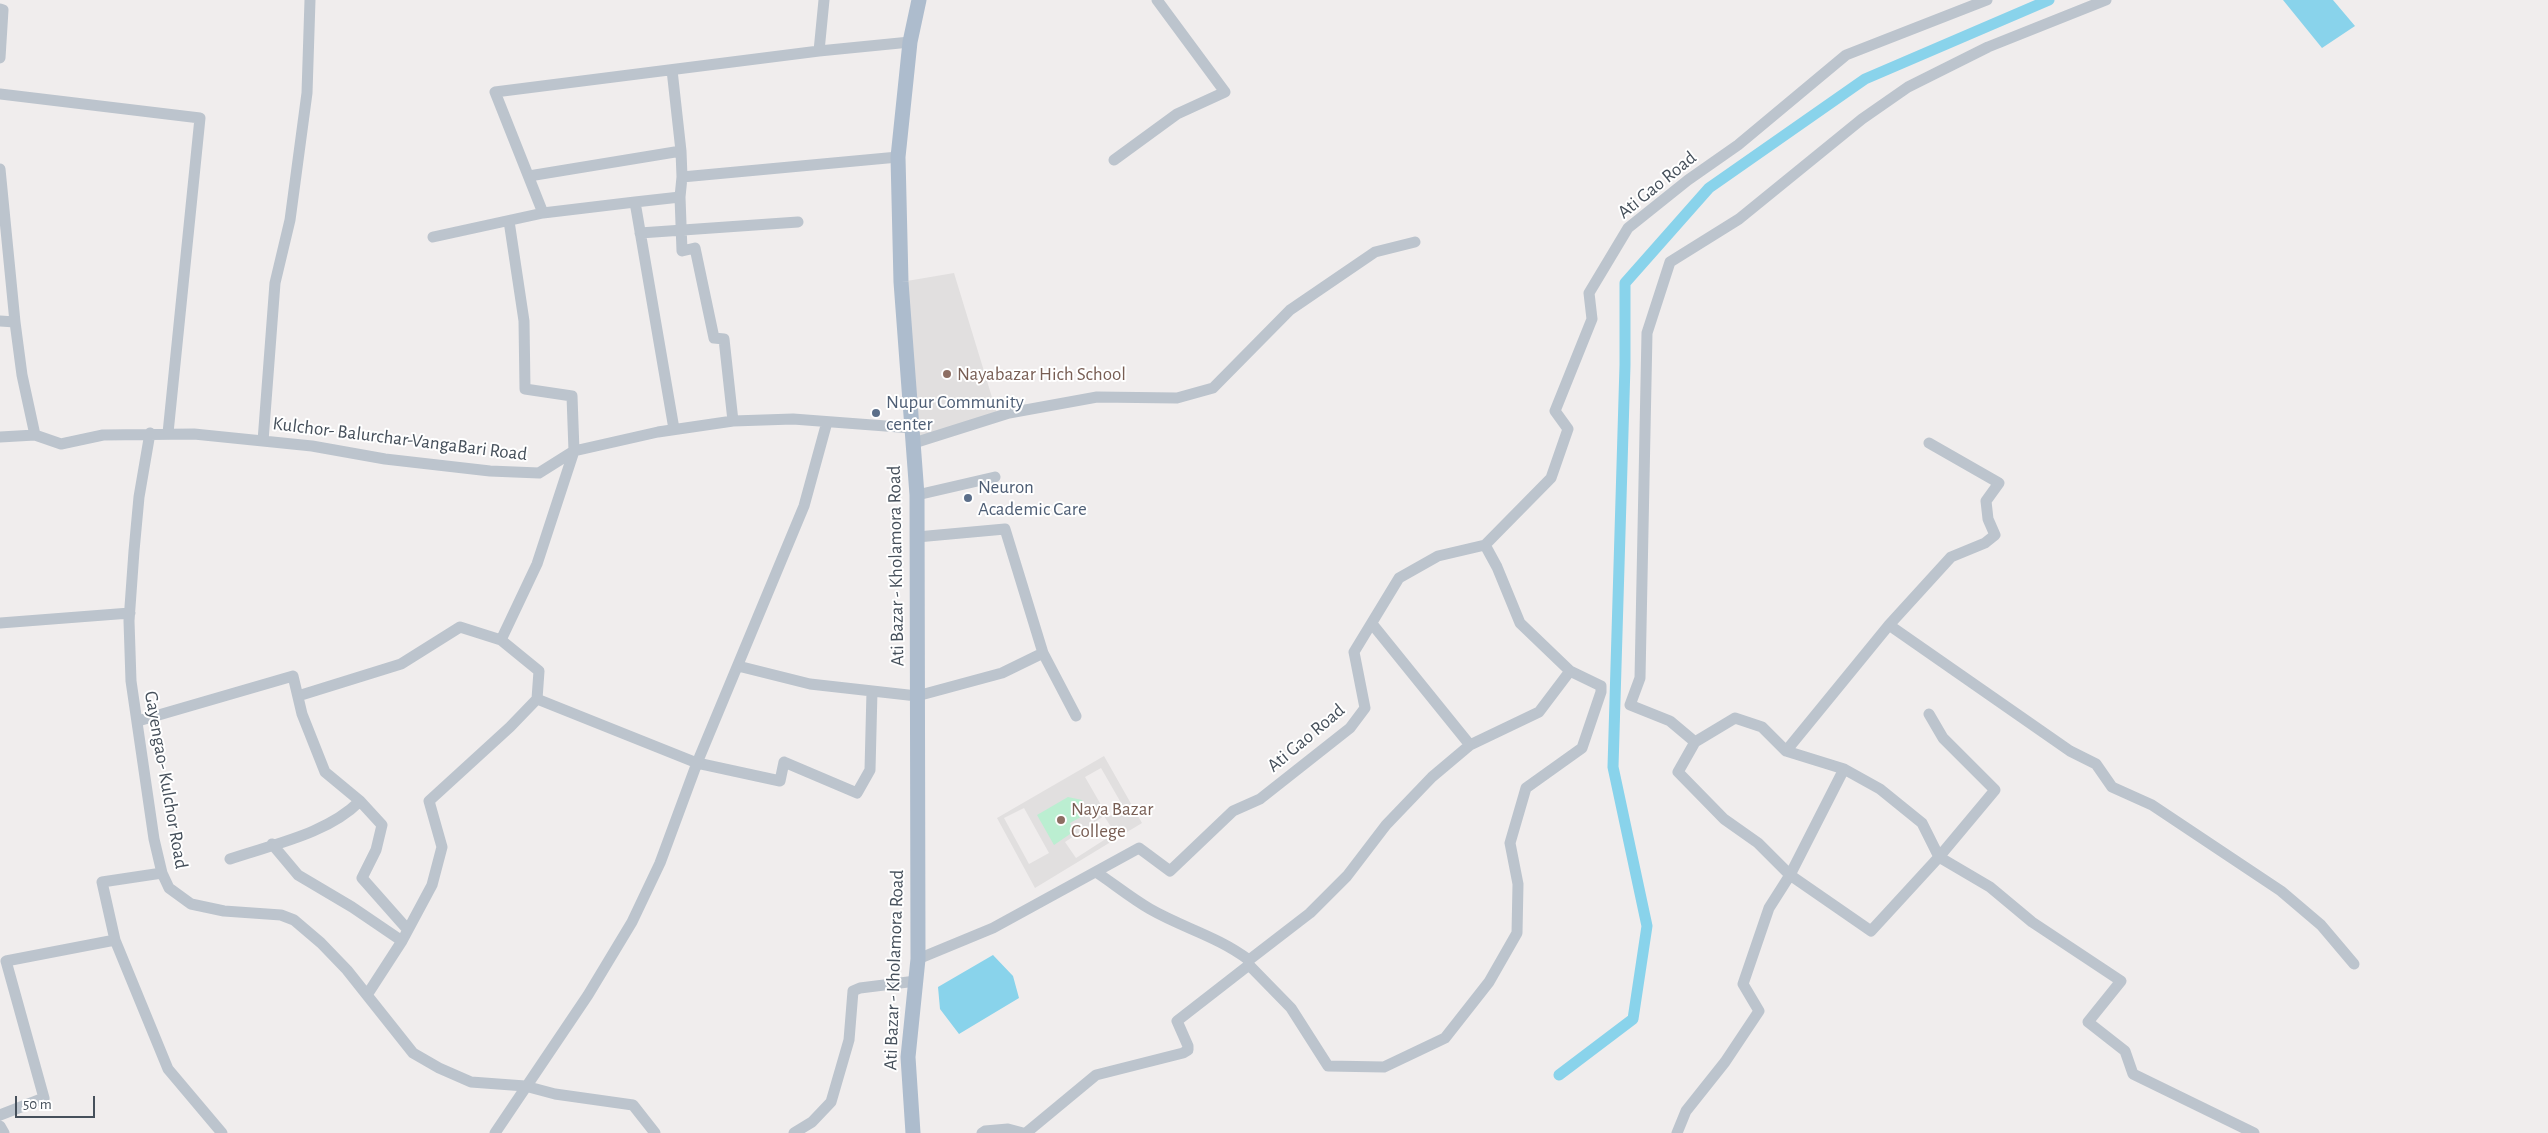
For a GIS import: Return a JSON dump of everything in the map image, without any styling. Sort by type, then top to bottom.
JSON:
[{"type":"main road","name":"Ati Bazar - Kholamora Road","points":[[913,1133],[908,1057],[918,959],[917,495],[900,282],[898,157],[910,42],[919,0]]},
{"type":"street","points":[[263,441],[275,283],[290,220],[307,93],[310,0]]},
{"type":"street","points":[[819,51],[824,0]]},
{"type":"street","points":[[1114,160],[1178,114],[1225,92],[1157,0]]},
{"type":"street","name":"Ati Gao Road","points":[[1096,872],[1139,848],[1170,871],[1233,811],[1260,799],[1350,728],[1365,708],[1354,652],[1373,625],[1399,578],[1438,556],[1485,545],[1551,478],[1568,429],[1555,411],[1592,318],[1589,293],[1628,228],[1688,180],[1738,145],[1846,55],[1987,0]]},
{"type":"street","points":[[1695,742],[1670,721],[1630,705],[1640,678],[1646,333],[1670,262],[1740,219],[1862,119],[1908,87],[1988,47],[2106,0]]},
{"type":"street","points":[[0,9],[3,10],[0,58]]},
{"type":"street","points":[[543,214],[495,92],[819,51],[910,42]]},
{"type":"street","points":[[672,70],[681,151],[682,251],[695,248],[714,338],[724,339],[733,421]]},
{"type":"street","points":[[0,94],[200,118],[168,433]]},
{"type":"street","points":[[529,176],[681,151]]},
{"type":"street","points":[[682,177],[898,157]]},
{"type":"street","points":[[0,169],[15,322],[22,375],[35,435],[0,437]]},
{"type":"street","points":[[433,237],[543,214],[680,197]]},
{"type":"street","points":[[635,202],[674,430]]},
{"type":"street","points":[[501,640],[537,564],[574,451],[572,396],[524,389],[524,321],[508,221]]},
{"type":"street","points":[[640,233],[681,232],[798,222]]},
{"type":"street","points":[[913,435],[1097,397],[1177,398],[1213,388],[1290,310],[1375,252],[1415,242]]},
{"type":"street","points":[[0,321],[15,322]]},
{"type":"street","name":"Kulchor- Balurchar-VangaBari Road","points":[[35,435],[61,444],[104,435],[168,433],[263,441],[490,472],[539,473],[574,451],[674,430],[733,421],[793,419],[827,422],[913,435]]},
{"type":"street","points":[[495,1133],[525,1086],[568,1026],[632,922],[660,862],[697,763],[804,506],[827,422]]},
{"type":"street","name":"Gayengao- Kulchor Road","points":[[150,433],[139,497],[130,613],[131,681],[154,839],[162,873],[169,888],[191,904],[224,911],[281,915],[294,920],[321,943],[367,995],[413,1053],[420,1057],[471,1082],[525,1086],[555,1094],[633,1105],[655,1133]]},
{"type":"street","points":[[1786,751],[1889,625],[1951,557],[1985,543],[1995,535],[1988,519],[1986,501],[1999,483],[1930,443]]},
{"type":"street","points":[[917,495],[995,477]]},
{"type":"street","points":[[917,537],[1006,529],[1043,653],[1076,716]]},
{"type":"street","points":[[918,959],[993,928],[1096,872],[1150,909],[1201,931],[1233,948],[1249,962],[1291,1008],[1328,1066],[1384,1067],[1445,1038],[1489,982],[1518,932],[1518,884],[1510,843],[1526,788],[1582,748],[1601,686],[1570,671],[1520,623],[1497,567],[1485,545]]},
{"type":"street","points":[[0,622],[130,613]]},
{"type":"street","points":[[1373,625],[1470,745]]},
{"type":"street","points":[[1889,625],[2070,751],[2096,764],[2112,787],[2152,806],[2281,891],[2322,924],[2354,964]]},
{"type":"street","points":[[298,696],[401,664],[460,627],[501,640],[539,671],[537,699],[510,727],[429,801],[442,847],[432,885],[402,941],[367,995]]},
{"type":"street","points":[[738,666],[810,684],[917,696],[1002,673],[1043,653]]},
{"type":"street","points":[[982,1133],[984,1131],[1008,1129],[1025,1133],[1096,1075],[1183,1053],[1188,1050],[1177,1020],[1310,913],[1347,876],[1386,825],[1432,777],[1470,745],[1539,712],[1570,671]]},
{"type":"street","points":[[138,722],[293,676],[302,714],[325,772],[360,801],[382,824],[376,850],[362,878],[408,930]]},
{"type":"street","points":[[537,699],[697,763],[780,781],[784,762],[857,793],[870,770],[872,691]]},
{"type":"street","points":[[1929,714],[1943,738],[1995,790],[1939,857],[1871,931],[1790,875],[1758,844],[1724,819],[1678,772],[1695,742],[1735,718],[1762,727],[1786,751],[1844,769],[1880,789],[1922,823],[1939,857],[1990,887],[2032,922],[2121,981],[2088,1022],[2125,1051],[2133,1074],[2254,1133]]},
{"type":"street","points":[[1678,1133],[1686,1112],[1725,1062],[1759,1011],[1743,984],[1769,908],[1790,875],[1844,769]]},
{"type":"street","points":[[230,858],[319,828],[345,816],[360,801]]},
{"type":"street","points":[[272,844],[298,875],[352,907],[402,941]]},
{"type":"street","points":[[162,873],[102,882],[115,940],[168,1069],[222,1133]]},
{"type":"street","points":[[0,1115],[44,1098],[6,962],[115,940]]},
{"type":"street","points":[[794,1133],[812,1122],[831,1102],[849,1040],[853,991],[860,988],[916,981]]},
{"type":"street","points":[[0,1126],[4,1133]]},
{"type":"shaded area","name":"Nayabazar Hich School","points":[[954,273],[998,417],[914,443],[901,282]]},
{"type":"shaded area","points":[[1104,756],[1142,823],[1035,888],[997,818]],"holes":[[[1101,768],[1124,808],[1108,817],[1085,777]],[[1024,808],[1049,853],[1029,864],[1004,818]],[[1104,816],[1115,833],[1076,858],[1065,842]]]},
{"type":"green space","points":[[1068,797],[1082,800],[1088,813],[1070,823],[1073,832],[1054,845],[1037,815]]},
{"type":"water","points":[[2283,0],[2333,0],[2355,26],[2322,48]]},
{"type":"water","points":[[993,955],[1013,976],[1019,998],[959,1034],[940,1009],[938,987]]},
{"type":"waterway","points":[[1559,1075],[1633,1019],[1647,926],[1613,767],[1625,365],[1625,283],[1709,188],[1865,79],[2049,0]]},
{"type":"place","name":"Nayabazar Hich School","points":[[947,374]]},
{"type":"place","name":"Nupur Community center","points":[[876,413]]},
{"type":"place","name":"Neuron Academic Care","points":[[968,498]]},
{"type":"place","name":"Naya Bazar College","points":[[1061,820]]}]
